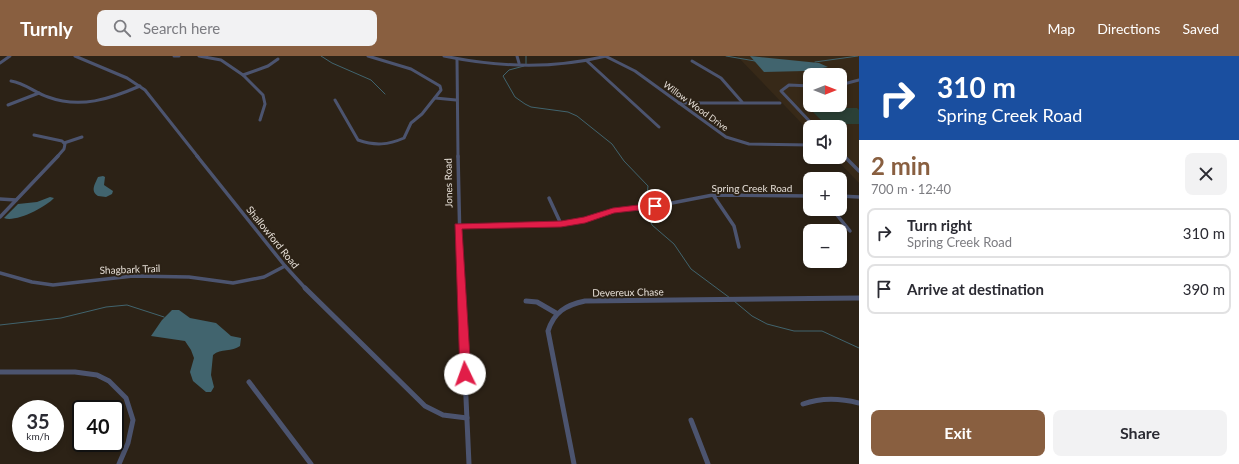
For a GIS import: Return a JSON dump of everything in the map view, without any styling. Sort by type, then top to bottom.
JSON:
[{"type":"street","points":[[0,63],[10,56]]},
{"type":"street","name":"Shallowford Road","points":[[75,56],[127,78],[140,86],[153,100],[285,266],[323,308],[425,406],[443,415],[468,418]]},
{"type":"street","points":[[174,56],[179,56]]},
{"type":"street","points":[[199,56],[218,59],[243,75],[265,98],[265,104],[260,120]]},
{"type":"street","points":[[335,100],[358,140],[369,144],[386,145],[401,140],[411,124],[422,114],[442,89],[439,85],[411,69],[368,56]]},
{"type":"street","points":[[444,56],[481,62],[562,64],[587,61],[606,56]]},
{"type":"street","points":[[517,56],[519,63]]},
{"type":"street","name":"Willow Wood Drive","points":[[606,56],[635,71],[718,133],[735,140],[754,144],[803,145]]},
{"type":"street","points":[[243,75],[268,66],[278,59]]},
{"type":"street","name":"Jones Road","points":[[456,59],[458,226],[469,464]]},
{"type":"street","points":[[587,61],[659,127]]},
{"type":"street","points":[[692,61],[721,78],[742,102]]},
{"type":"street","points":[[847,83],[859,80]]},
{"type":"street","points":[[11,81],[19,82],[52,98],[88,104],[105,100],[140,86]]},
{"type":"street","points":[[803,86],[789,85],[781,91],[808,120]]},
{"type":"street","points":[[8,105],[39,92]]},
{"type":"street","points":[[435,98],[456,99]]},
{"type":"street","points":[[679,103],[780,103]]},
{"type":"street","points":[[34,135],[59,140],[64,143]]},
{"type":"street","points":[[64,143],[81,136]]},
{"type":"street","points":[[0,217],[63,151],[65,146],[64,143]]},
{"type":"street","points":[[847,159],[859,171]]},
{"type":"street","points":[[713,196],[734,225],[738,236],[739,247]]},
{"type":"street","name":"Spring Creek Road","points":[[458,226],[561,224],[585,220],[613,210],[641,209],[713,196],[803,196]]},
{"type":"street","points":[[847,196],[859,196]]},
{"type":"street","points":[[549,198],[561,224]]},
{"type":"street","points":[[0,199],[16,200]]},
{"type":"street","points":[[838,216],[850,231]]},
{"type":"street","name":"Shagbark Trail","points":[[0,273],[32,282],[53,285],[133,276],[189,277],[238,282],[264,277],[285,266]]},
{"type":"street","name":"Devereux Chase","points":[[556,313],[568,305],[585,301],[859,298]]},
{"type":"street","points":[[526,301],[537,302],[556,313],[550,322],[548,331],[574,464]]},
{"type":"street","points":[[0,372],[75,372],[97,375],[109,381],[126,398],[133,420],[128,443],[119,464]]},
{"type":"street","points":[[249,382],[311,464]]},
{"type":"street","points":[[803,404],[811,400],[830,398],[859,403]]},
{"type":"street","points":[[691,420],[708,464]]},
{"type":"shaded area","points":[[737,56],[859,56],[859,183],[841,164],[847,164],[847,120],[803,120],[803,125]]},
{"type":"green space","points":[[847,108],[857,108],[859,110],[859,124],[847,124],[847,120],[821,120],[813,112],[847,112]]},
{"type":"water","points":[[750,56],[819,63],[828,67],[803,68],[803,71],[764,72]]},
{"type":"water","points":[[98,177],[105,177],[104,185],[113,191],[112,194],[106,197],[98,196],[94,192]]},
{"type":"water","points":[[50,197],[54,198],[44,206],[30,213],[15,218],[4,218],[18,204],[37,202]]},
{"type":"water","points":[[172,310],[179,310],[190,318],[216,323],[231,336],[241,338],[240,346],[237,348],[219,351],[213,355],[211,375],[214,387],[211,392],[206,392],[193,381],[190,372],[194,358],[185,341],[151,336],[162,320]]},
{"type":"waterway","points":[[321,56],[332,63],[371,80],[385,94]]},
{"type":"waterway","points":[[526,56],[526,64]]},
{"type":"waterway","points":[[726,56],[755,61]]},
{"type":"waterway","points":[[815,62],[858,56]]},
{"type":"waterway","points":[[524,66],[509,70],[503,76],[515,97],[531,107],[568,112],[577,116],[612,144],[624,161],[648,186],[646,206]]},
{"type":"waterway","points":[[646,209],[652,225],[674,244],[691,269],[730,298]]},
{"type":"waterway","points":[[734,301],[752,316],[767,324],[794,331],[822,331],[859,348]]},
{"type":"waterway","points":[[0,325],[61,318],[106,307],[127,305],[164,317]]},
{"type":"route","points":[[465,374],[458,226],[561,224],[593,218],[613,210],[641,209],[655,206]]}]
